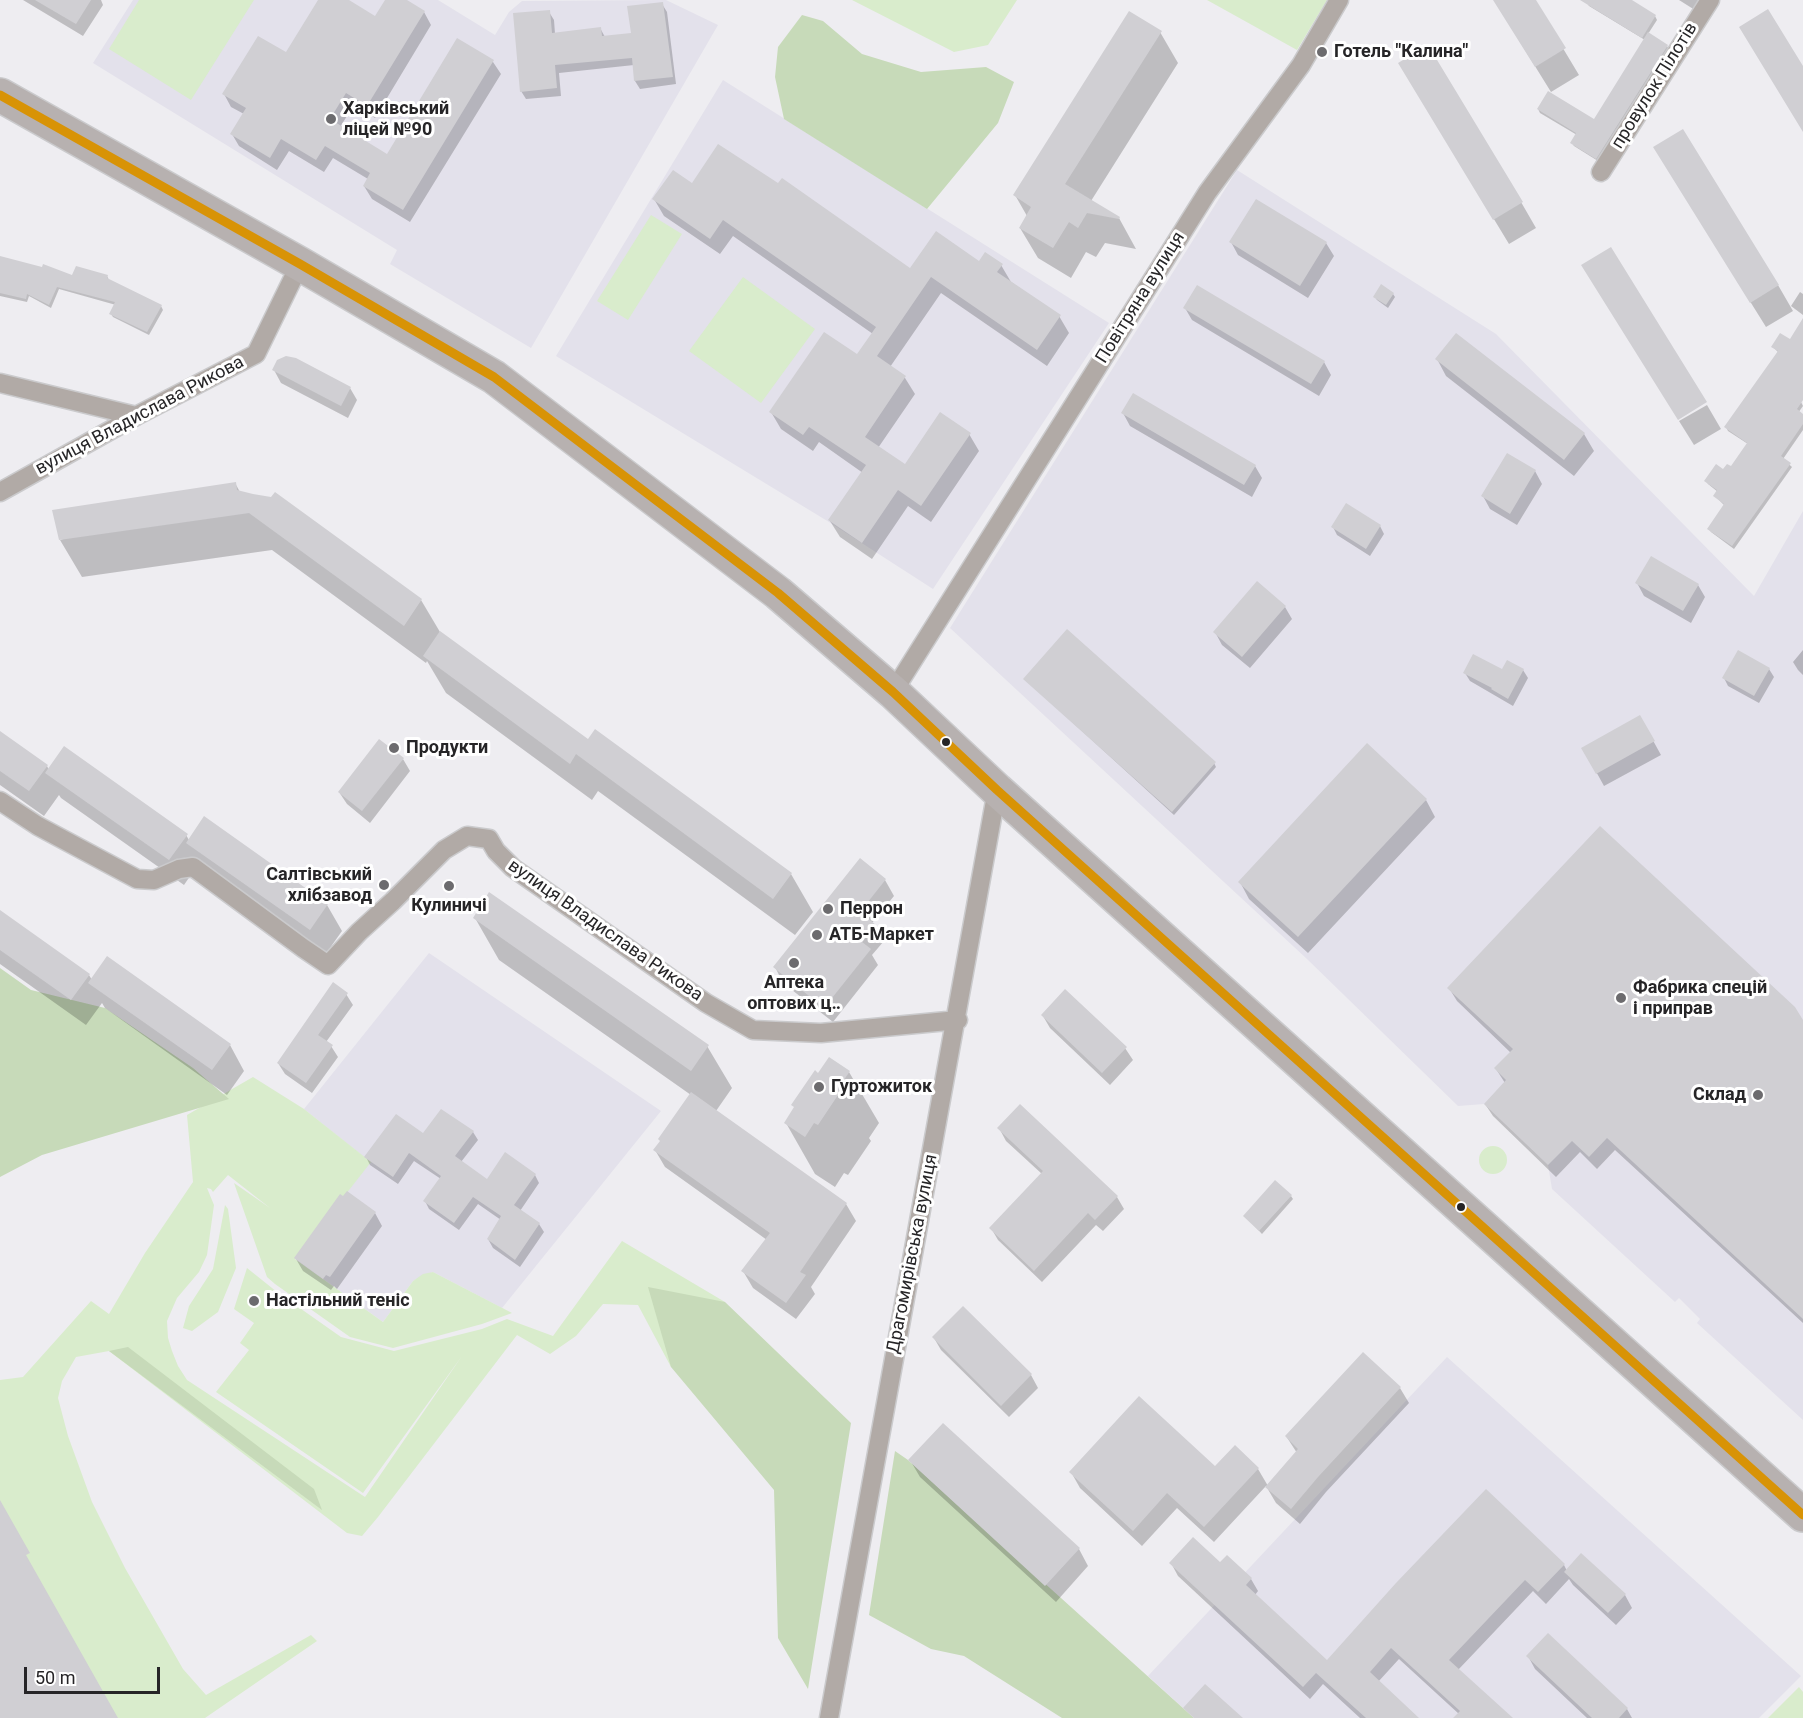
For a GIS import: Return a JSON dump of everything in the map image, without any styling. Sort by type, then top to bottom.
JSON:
[{"type":"highway","points":[[0,95],[300,264],[494,377],[778,593],[893,692],[997,790],[1803,1515]]},
{"type":"street","name":"Повітряна вулиця","points":[[893,692],[1207,194],[1301,65],[1339,0]]},
{"type":"street","name":"провулок Пілотів","points":[[1601,172],[1710,0]]},
{"type":"street","name":"вулиця Владислава Рикова","points":[[0,492],[136,416],[256,354],[300,264]]},
{"type":"street","points":[[0,383],[136,416]]},
{"type":"street","name":"Драгомирівська вулиця","points":[[829,1718],[919,1220],[958,1020],[997,790]]},
{"type":"street","name":"вулиця Владислава Рикова","points":[[0,801],[38,826],[137,879],[154,880],[179,868],[193,867],[328,964],[444,850],[467,836],[489,839],[496,851],[513,868],[706,1003],[753,1030],[821,1033],[958,1020]]},
{"type":"shaded area","points":[[133,0],[438,0],[495,35],[509,12],[522,1],[666,0],[718,25],[531,348],[390,264],[397,250],[93,63]]},
{"type":"shaded area","points":[[723,80],[1109,323],[933,589],[829,522],[556,356]]},
{"type":"shaded area","points":[[1237,170],[1496,334],[1754,596],[1803,511],[1803,1420],[1697,1323],[1700,1319],[1679,1298],[1675,1302],[1552,1189],[1548,1165],[1484,1104],[1458,1106],[1307,959],[950,628]]},
{"type":"shaded area","points":[[429,953],[661,1111],[502,1308],[433,1272],[413,1281],[383,1322],[294,1258],[370,1162],[304,1109]]},
{"type":"shaded area","points":[[1447,1357],[1801,1676],[1759,1718],[1194,1718],[1148,1676]]},
{"type":"green space","points":[[139,0],[254,0],[191,100],[109,49]]},
{"type":"green space","points":[[852,0],[1017,0],[988,45],[954,52]]},
{"type":"green space","points":[[1207,0],[1327,0],[1297,50]]},
{"type":"green space","points":[[802,15],[823,21],[862,54],[921,72],[986,67],[1014,82],[998,123],[927,209],[784,119],[775,77],[778,47]]},
{"type":"green space","points":[[651,215],[682,234],[628,320],[597,301]]},
{"type":"green space","points":[[743,277],[815,329],[761,403],[689,351]]},
{"type":"green space","points":[[0,968],[31,990],[105,1008],[193,1068],[229,1099],[42,1155],[0,1177]]},
{"type":"green space","points":[[253,1077],[304,1109],[371,1162],[295,1259],[383,1322],[413,1281],[423,1274],[433,1272],[512,1313],[482,1324],[393,1348],[350,1337],[267,1277],[234,1183],[270,1208],[228,1175],[213,1192],[207,1188],[214,1205],[207,1255],[199,1272],[177,1298],[167,1321],[168,1338],[178,1366],[187,1380],[365,1497],[462,1356],[363,1493],[216,1392],[249,1350],[240,1343],[254,1323],[234,1309],[247,1268],[341,1337],[394,1351],[482,1329],[507,1319],[553,1336],[622,1241],[725,1302],[671,1367],[638,1305],[603,1304],[576,1336],[550,1354],[517,1335],[362,1536],[347,1533],[109,1351],[76,1357],[62,1381],[58,1398],[68,1436],[92,1502],[125,1568],[183,1669],[206,1695],[311,1635],[317,1641],[205,1718],[0,1718],[0,1380],[23,1377],[91,1301],[109,1314],[145,1253],[193,1182],[187,1115]]},
{"type":"green space","points":[[1493,1146],[1503,1150],[1507,1160],[1503,1170],[1493,1174],[1483,1170],[1479,1160],[1483,1150]]},
{"type":"green space","points":[[225,1205],[228,1209],[236,1268],[218,1312],[192,1331],[183,1328],[189,1306],[213,1269]]},
{"type":"green space","points":[[648,1287],[725,1302],[851,1423],[808,1689],[778,1638],[774,1490],[671,1367]]},
{"type":"green space","points":[[128,1347],[314,1489],[322,1510],[109,1351]]},
{"type":"green space","points":[[895,1451],[908,1460],[1194,1718],[1062,1718],[964,1656],[931,1649],[869,1615]]},
{"type":"green space","points":[[1799,1687],[1803,1692],[1803,1718],[1768,1718]]},
{"type":"building","points":[[35,0],[91,0],[76,24]]},
{"type":"building","points":[[318,0],[349,0],[375,16],[385,0],[407,0],[425,11],[367,106],[346,93],[330,119],[387,154],[457,38],[494,60],[403,210],[363,186],[370,173],[325,146],[316,160],[281,139],[270,158],[230,134],[246,108],[222,94],[258,36],[286,52]]},
{"type":"building","points":[[1493,0],[1536,0],[1566,48],[1535,67]]},
{"type":"building","points":[[1580,0],[1632,0],[1656,15],[1642,38]]},
{"type":"building","points":[[663,2],[673,77],[634,81],[632,58],[555,65],[557,88],[520,92],[513,13],[550,10],[552,33],[601,27],[602,36],[631,33],[627,6]]},
{"type":"building","points":[[1768,9],[1803,66],[1803,132],[1739,27]]},
{"type":"building","points":[[1129,11],[1162,31],[1065,184],[1120,217],[1119,219],[1087,213],[1078,228],[1069,222],[1053,248],[1019,228],[1031,207],[1013,195]]},
{"type":"building","points":[[1648,32],[1668,45],[1596,159],[1570,143],[1576,133],[1537,109],[1548,91],[1594,119]]},
{"type":"building","points":[[1428,45],[1523,202],[1493,220],[1398,63]]},
{"type":"building","points":[[1683,129],[1779,285],[1750,303],[1653,147]]},
{"type":"building","points":[[718,144],[778,183],[782,178],[910,268],[936,231],[979,261],[985,252],[1003,264],[997,272],[1061,315],[1037,350],[931,277],[877,356],[906,376],[865,437],[905,464],[940,412],[971,433],[921,506],[898,490],[862,543],[828,520],[866,465],[809,427],[803,435],[769,412],[824,332],[857,354],[876,327],[723,220],[710,239],[652,199],[673,170],[692,183]]},
{"type":"building","points":[[1256,199],[1327,242],[1300,286],[1229,242]]},
{"type":"building","points":[[1611,247],[1707,402],[1678,420],[1581,265]]},
{"type":"building","points":[[0,256],[42,267],[43,264],[72,275],[76,266],[108,275],[107,278],[162,305],[147,332],[109,314],[115,302],[57,287],[49,305],[27,294],[26,299],[0,293]]},
{"type":"building","points":[[1381,284],[1394,293],[1386,305],[1373,297]]},
{"type":"building","points":[[1197,285],[1325,361],[1311,384],[1183,308]]},
{"type":"building","points":[[1803,318],[1803,400],[1797,409],[1803,414],[1803,424],[1781,456],[1791,463],[1732,546],[1707,529],[1724,504],[1713,496],[1717,490],[1704,481],[1716,464],[1723,469],[1727,464],[1731,466],[1747,443],[1724,427],[1778,351],[1771,347],[1780,333],[1790,339]]},
{"type":"building","points":[[1456,333],[1585,433],[1564,460],[1435,359]]},
{"type":"building","points":[[286,356],[296,358],[351,387],[341,406],[272,370],[277,360]]},
{"type":"building","points":[[1133,393],[1256,465],[1244,485],[1121,413]]},
{"type":"building","points":[[1507,453],[1536,470],[1510,514],[1481,496]]},
{"type":"building","points":[[236,482],[237,490],[271,497],[275,492],[422,599],[404,626],[249,513],[59,540],[52,510]]},
{"type":"building","points":[[1346,503],[1381,525],[1366,549],[1331,527]]},
{"type":"building","points":[[1651,556],[1699,584],[1683,611],[1635,583]]},
{"type":"building","points":[[1257,581],[1286,606],[1242,657],[1213,632]]},
{"type":"building","points":[[1067,629],[1216,762],[1172,812],[1023,679]]},
{"type":"building","points":[[440,631],[588,739],[595,729],[792,873],[773,899],[576,754],[570,764],[423,656]]},
{"type":"building","points":[[1738,650],[1770,668],[1754,696],[1722,678]]},
{"type":"building","points":[[1473,654],[1502,669],[1507,660],[1524,669],[1508,699],[1463,673]]},
{"type":"building","points":[[1640,715],[1655,741],[1596,774],[1581,748]]},
{"type":"building","points":[[0,731],[48,765],[29,791],[0,771]]},
{"type":"building","points":[[379,739],[404,758],[362,811],[338,792]]},
{"type":"building","points":[[1367,743],[1427,799],[1298,937],[1238,882]]},
{"type":"building","points":[[64,746],[188,834],[169,860],[45,773]]},
{"type":"building","points":[[204,816],[328,904],[310,930],[186,843]]},
{"type":"building","name":"Фабрика спецій і приправ","points":[[1600,826],[1795,1007],[1803,1020],[1803,1319],[1607,1138],[1589,1157],[1572,1141],[1548,1165],[1484,1104],[1506,1080],[1494,1068],[1513,1049],[1447,988]]},
{"type":"building","points":[[860,858],[886,879],[860,912],[876,925],[862,942],[871,949],[824,1008],[773,967]]},
{"type":"building","points":[[489,892],[709,1045],[691,1071],[473,918]]},
{"type":"building","points":[[0,910],[90,974],[71,1000],[0,950]]},
{"type":"building","points":[[107,956],[231,1044],[212,1070],[88,983]]},
{"type":"building","points":[[333,982],[348,993],[318,1035],[333,1045],[306,1083],[277,1063]]},
{"type":"building","points":[[1065,989],[1127,1047],[1102,1073],[1041,1015]]},
{"type":"building","points":[[829,1057],[850,1071],[839,1087],[842,1089],[818,1125],[814,1123],[805,1137],[784,1123],[794,1107],[791,1105],[815,1070],[818,1073]]},
{"type":"building","points":[[691,1092],[847,1203],[800,1272],[806,1275],[786,1303],[741,1271],[770,1233],[653,1150],[660,1141],[658,1139]]},
{"type":"building","points":[[1020,1104],[1118,1196],[1095,1220],[1088,1213],[1034,1271],[989,1228],[1043,1171],[997,1128]]},
{"type":"building","points":[[441,1109],[474,1131],[455,1156],[487,1179],[505,1152],[536,1174],[514,1205],[540,1223],[515,1260],[487,1239],[501,1216],[473,1197],[454,1223],[423,1201],[441,1176],[409,1153],[393,1177],[364,1157],[396,1114],[423,1133]]},
{"type":"building","points":[[1275,1180],[1292,1195],[1259,1231],[1243,1216]]},
{"type":"building","points":[[347,1191],[376,1212],[330,1277],[326,1275],[323,1279],[294,1258],[340,1194],[343,1196]]},
{"type":"building","points":[[963,1306],[1032,1374],[1001,1406],[932,1337]]},
{"type":"building","points":[[1363,1352],[1401,1387],[1291,1509],[1265,1487],[1298,1449],[1285,1436]]},
{"type":"building","points":[[1139,1396],[1215,1466],[1235,1445],[1259,1468],[1204,1527],[1167,1493],[1133,1531],[1069,1472]]},
{"type":"building","points":[[943,1423],[1080,1548],[1045,1586],[908,1460]]},
{"type":"building","points":[[1486,1489],[1565,1564],[1538,1592],[1525,1580],[1449,1660],[1513,1718],[1453,1718],[1460,1711],[1391,1648],[1370,1672],[1419,1718],[1366,1718],[1316,1673],[1303,1687],[1169,1563],[1193,1537],[1220,1562],[1227,1555],[1252,1578],[1246,1585],[1327,1660],[1396,1583]]},
{"type":"building","points":[[0,1500],[30,1553],[26,1555],[118,1718],[0,1718]]},
{"type":"building","points":[[1581,1553],[1626,1594],[1608,1613],[1564,1572]]},
{"type":"building","points":[[1548,1633],[1628,1708],[1619,1718],[1592,1718],[1526,1656]]},
{"type":"building","points":[[1205,1684],[1243,1718],[1194,1718],[1183,1708]]},
{"type":"transit line","points":[[0,95],[300,264],[494,377],[778,593],[893,692],[997,790],[1803,1515]]},
{"type":"place","name":"Готель \"Калина\"","points":[[1322,52]]},
{"type":"place","name":"Харківський ліцей №90","points":[[331,119]]},
{"type":"place","name":"Продукти","points":[[394,748]]},
{"type":"place","name":"Салтівський хлібзавод","points":[[384,885]]},
{"type":"place","name":"Кулиничі","points":[[449,886]]},
{"type":"place","name":"Перрон","points":[[828,909]]},
{"type":"place","name":"АТБ-Маркет","points":[[817,935]]},
{"type":"place","name":"Аптека оптових ц‥","points":[[794,963]]},
{"type":"place","name":"Фабрика спецій і приправ","points":[[1621,998]]},
{"type":"place","name":"Гуртожиток","points":[[819,1087]]},
{"type":"place","name":"Склад","points":[[1758,1095]]},
{"type":"place","name":"Настільний теніс","points":[[254,1301]]}]
